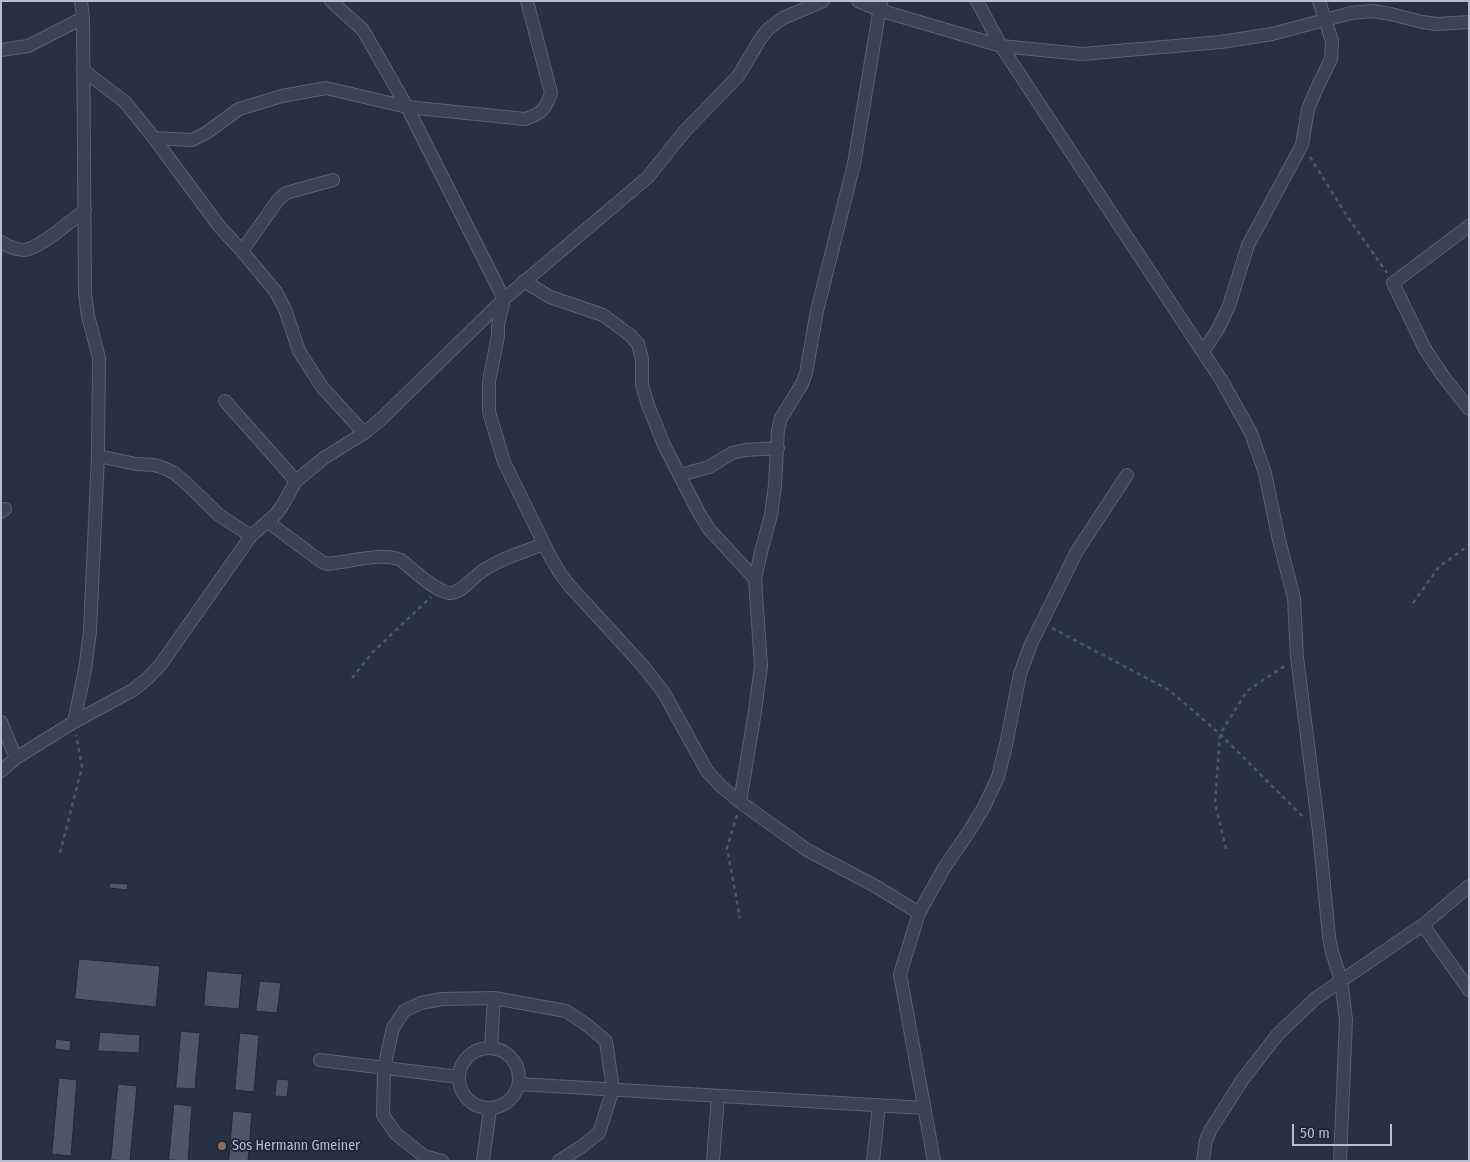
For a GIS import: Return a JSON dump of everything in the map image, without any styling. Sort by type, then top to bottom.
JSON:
[{"type":"street","points":[[74,722],[85,670],[90,631],[98,456],[99,358],[88,316],[85,294],[83,18],[81,1]]},
{"type":"street","points":[[331,1],[363,30],[407,106],[504,299],[498,325],[490,381],[489,412],[504,462],[550,556],[568,584],[643,666],[664,693],[708,771],[721,786],[807,850],[877,886],[919,913]]},
{"type":"street","points":[[154,138],[192,140],[206,133],[238,108],[282,96],[326,88],[407,106],[526,119],[537,115],[547,105],[551,93],[527,1]]},
{"type":"street","points":[[1,771],[16,758],[74,722],[133,690],[148,678],[161,664],[251,536],[268,522],[282,506],[296,481],[324,458],[364,433],[403,399],[524,281],[648,178],[684,132],[739,75],[759,41],[768,30],[783,18],[823,1]]},
{"type":"street","points":[[858,1],[880,6],[1001,46],[1082,54],[1222,42],[1272,34],[1351,13],[1372,11],[1437,24],[1469,22]]},
{"type":"street","points":[[977,1],[1001,46],[1203,352],[1251,433],[1265,473],[1279,540],[1294,598],[1297,657],[1319,832],[1329,937],[1341,980],[1346,1020],[1340,1161]]},
{"type":"street","points":[[1203,352],[1218,329],[1229,306],[1248,245],[1302,145],[1308,109],[1331,59],[1333,52],[1332,41],[1319,1]]},
{"type":"street","points":[[740,802],[761,666],[755,579],[771,515],[778,430],[781,418],[806,374],[817,311],[854,164],[880,6]]},
{"type":"street","points":[[1,50],[28,46],[83,18]]},
{"type":"street","points":[[83,70],[125,102],[219,226],[276,292],[285,309],[299,351],[322,387],[364,433]]},
{"type":"street","points":[[242,252],[278,200],[286,193],[333,180]]},
{"type":"street","points":[[1,242],[11,248],[25,250],[39,244],[85,210]]},
{"type":"street","points":[[1469,226],[1393,283],[1426,349],[1443,376],[1469,409]]},
{"type":"street","points":[[524,281],[550,297],[603,315],[630,335],[638,344],[642,359],[642,385],[664,446],[709,528],[755,579]]},
{"type":"street","points":[[225,401],[296,481]]},
{"type":"street","points":[[680,475],[709,467],[732,453],[745,450],[778,448]]},
{"type":"street","points":[[98,456],[136,464],[154,465],[174,473],[219,515],[251,536]]},
{"type":"street","points":[[934,1161],[900,974],[919,913],[944,868],[984,807],[998,777],[1020,674],[1031,644],[1077,551],[1127,475]]},
{"type":"street","points":[[268,522],[327,564],[394,557],[401,560],[439,589],[449,592],[457,591],[481,572],[492,566],[544,544]]},
{"type":"street","points":[[1,722],[16,758]]},
{"type":"street","points":[[1203,1161],[1206,1140],[1211,1129],[1243,1080],[1278,1034],[1316,998],[1423,925],[1469,886]]},
{"type":"street","points":[[1423,925],[1469,990]]},
{"type":"street","points":[[491,1048],[494,998]]},
{"type":"street","points":[[442,1161],[424,1156],[396,1134],[383,1115],[384,1068],[392,1028],[404,1011],[421,1003],[442,999],[494,998],[566,1011],[606,1041],[613,1089],[599,1133],[582,1147],[559,1161]]},
{"type":"street","points":[[491,1048],[500,1050],[509,1056],[515,1064],[519,1084],[509,1101],[490,1109],[480,1107],[464,1095],[459,1077],[466,1059],[482,1049],[491,1048]]},
{"type":"street","points":[[320,1060],[459,1077]]},
{"type":"street","points":[[519,1084],[924,1108]]},
{"type":"street","points":[[713,1161],[718,1096]]},
{"type":"street","points":[[873,1161],[879,1105]]},
{"type":"street","points":[[483,1161],[490,1109]]},
{"type":"path","points":[[1302,145],[1347,216],[1393,283]]},
{"type":"path","points":[[1413,603],[1439,566],[1469,545]]},
{"type":"path","points":[[352,678],[373,652],[439,589]]},
{"type":"path","points":[[1042,623],[1169,690],[1220,734],[1319,832]]},
{"type":"path","points":[[1226,849],[1215,803],[1220,734],[1247,691],[1297,657]]},
{"type":"path","points":[[60,853],[82,767],[74,722]]},
{"type":"path","points":[[740,802],[727,848],[740,918]]},
{"type":"building","points":[[110,883],[128,884],[127,890],[109,888]]},
{"type":"building","points":[[79,959],[160,966],[156,1007],[75,999]]},
{"type":"building","points":[[207,971],[242,974],[239,1009],[204,1006]]},
{"type":"building","points":[[260,981],[281,983],[277,1013],[256,1011]]},
{"type":"building","points":[[181,1031],[200,1033],[195,1089],[176,1088]]},
{"type":"building","points":[[100,1032],[140,1035],[139,1053],[98,1051]]},
{"type":"building","points":[[240,1033],[259,1035],[254,1092],[235,1090]]},
{"type":"building","points":[[56,1039],[71,1041],[70,1051],[55,1049]]},
{"type":"building","points":[[59,1078],[77,1080],[71,1156],[52,1154]]},
{"type":"building","points":[[277,1079],[289,1080],[287,1097],[275,1096]]},
{"type":"building","points":[[118,1084],[137,1086],[130,1161],[111,1160]]},
{"type":"building","points":[[174,1104],[192,1106],[188,1161],[169,1160]]},
{"type":"building","points":[[233,1111],[252,1113],[248,1161],[229,1161]]},
{"type":"place","name":"Sos Hermann Gmeiner","points":[[222,1146]]}]
